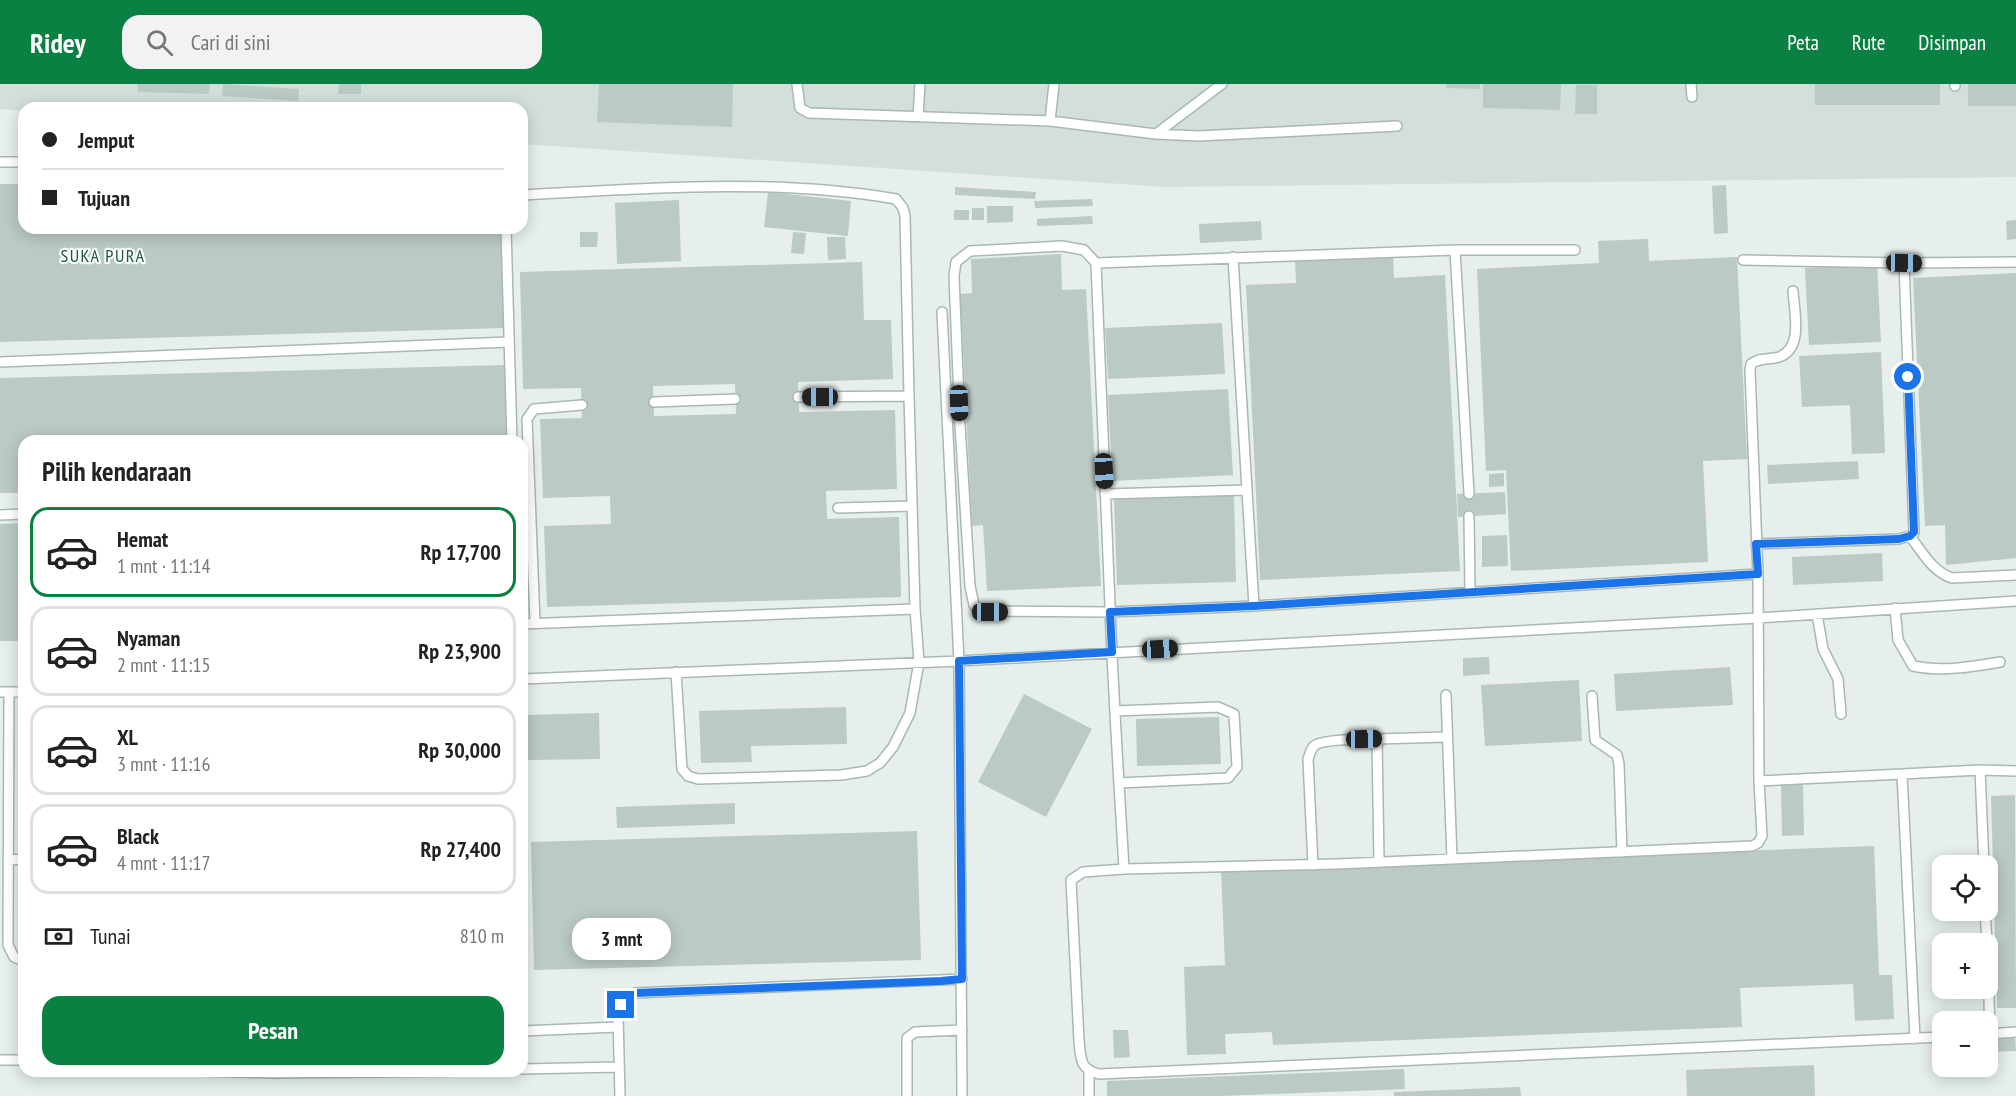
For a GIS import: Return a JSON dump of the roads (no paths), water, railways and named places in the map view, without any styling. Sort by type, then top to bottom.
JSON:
[{"type":"lane","points":[[797,84],[800,108],[809,113],[1050,121],[1156,134],[1199,136],[1397,126]]},
{"type":"lane","points":[[918,117],[920,84]]},
{"type":"lane","points":[[1050,121],[1054,84]]},
{"type":"lane","points":[[1156,134],[1222,84]]},
{"type":"lane","points":[[1691,84],[1692,97]]},
{"type":"lane","points":[[0,162],[18,162]]},
{"type":"lane","points":[[528,195],[655,188],[750,187],[849,191],[896,199],[903,208],[915,609],[919,662],[910,713],[893,747],[880,764],[867,771],[841,775],[698,779],[688,776],[682,769],[676,672]]},
{"type":"lane","points":[[506,234],[512,435]]},
{"type":"lane","points":[[1124,869],[1110,612],[1096,263],[1084,250],[1062,246],[970,251],[956,262],[954,276],[969,574],[974,605],[979,611],[1110,612],[1254,606],[1758,574]]},
{"type":"lane","points":[[1096,263],[1455,250],[1575,250]]},
{"type":"lane","points":[[1455,250],[1469,494]]},
{"type":"lane","points":[[1233,257],[1254,606]]},
{"type":"lane","points":[[1743,260],[1904,263],[2016,262]]},
{"type":"lane","points":[[1756,544],[1899,539],[1910,536],[1914,532],[1904,263]]},
{"type":"lane","points":[[1793,291],[1796,337],[1791,348],[1781,357],[1755,361],[1751,364],[1750,370],[1758,574],[1759,781],[1762,836],[1758,843],[1752,846],[1622,852],[1313,865],[1124,869],[1083,873],[1071,880],[1081,1059],[1084,1068],[1089,1072],[1110,1074],[1932,1038]]},
{"type":"lane","points":[[942,312],[959,661],[962,1096]]},
{"type":"lane","points":[[0,362],[509,342]]},
{"type":"lane","points":[[798,397],[909,396]]},
{"type":"lane","points":[[654,402],[735,399]]},
{"type":"lane","points":[[528,435],[527,419],[534,409],[582,405]]},
{"type":"lane","points":[[528,444],[535,623]]},
{"type":"lane","points":[[1106,494],[1247,490]]},
{"type":"lane","points":[[838,508],[912,506]]},
{"type":"lane","points":[[0,515],[18,514]]},
{"type":"lane","points":[[1469,516],[1470,591]]},
{"type":"lane","points":[[1910,536],[1943,575],[1952,578],[2016,575]]},
{"type":"lane","points":[[528,679],[959,661],[1758,618],[2016,601]]},
{"type":"lane","points":[[1895,608],[1898,640],[1913,666],[1927,669],[1963,668],[2001,662]]},
{"type":"lane","points":[[528,624],[915,609]]},
{"type":"lane","points":[[1817,614],[1823,649],[1838,679],[1841,714]]},
{"type":"lane","points":[[4,692],[8,945],[14,957],[18,959]]},
{"type":"lane","points":[[1446,695],[1452,859]]},
{"type":"lane","points":[[1592,696],[1595,740],[1617,755],[1619,764],[1622,852]]},
{"type":"lane","points":[[1115,711],[1218,706],[1234,714],[1237,767],[1228,778],[1119,783]]},
{"type":"lane","points":[[1313,865],[1308,759],[1312,748],[1317,744],[1351,740],[1448,737]]},
{"type":"lane","points":[[1377,739],[1379,862]]},
{"type":"lane","points":[[1759,781],[1980,770],[2016,771]]},
{"type":"lane","points":[[1980,770],[1984,855]]},
{"type":"lane","points":[[1902,774],[1915,1039]]},
{"type":"lane","points":[[8,860],[18,859]]},
{"type":"lane","points":[[620,1096],[618,1014],[627,996],[635,993],[962,979]]},
{"type":"lane","points":[[528,1031],[618,1027]]},
{"type":"lane","points":[[907,1096],[907,1038],[915,1032],[962,1030]]},
{"type":"lane","points":[[1998,1033],[2016,1032]]},
{"type":"lane","points":[[0,1060],[18,1060]]},
{"type":"lane","points":[[528,1070],[618,1067]]},
{"type":"lane","points":[[1089,1072],[1089,1096]]},
{"type":"district","name":"SUKA PURA","points":[[103,256]]}]
